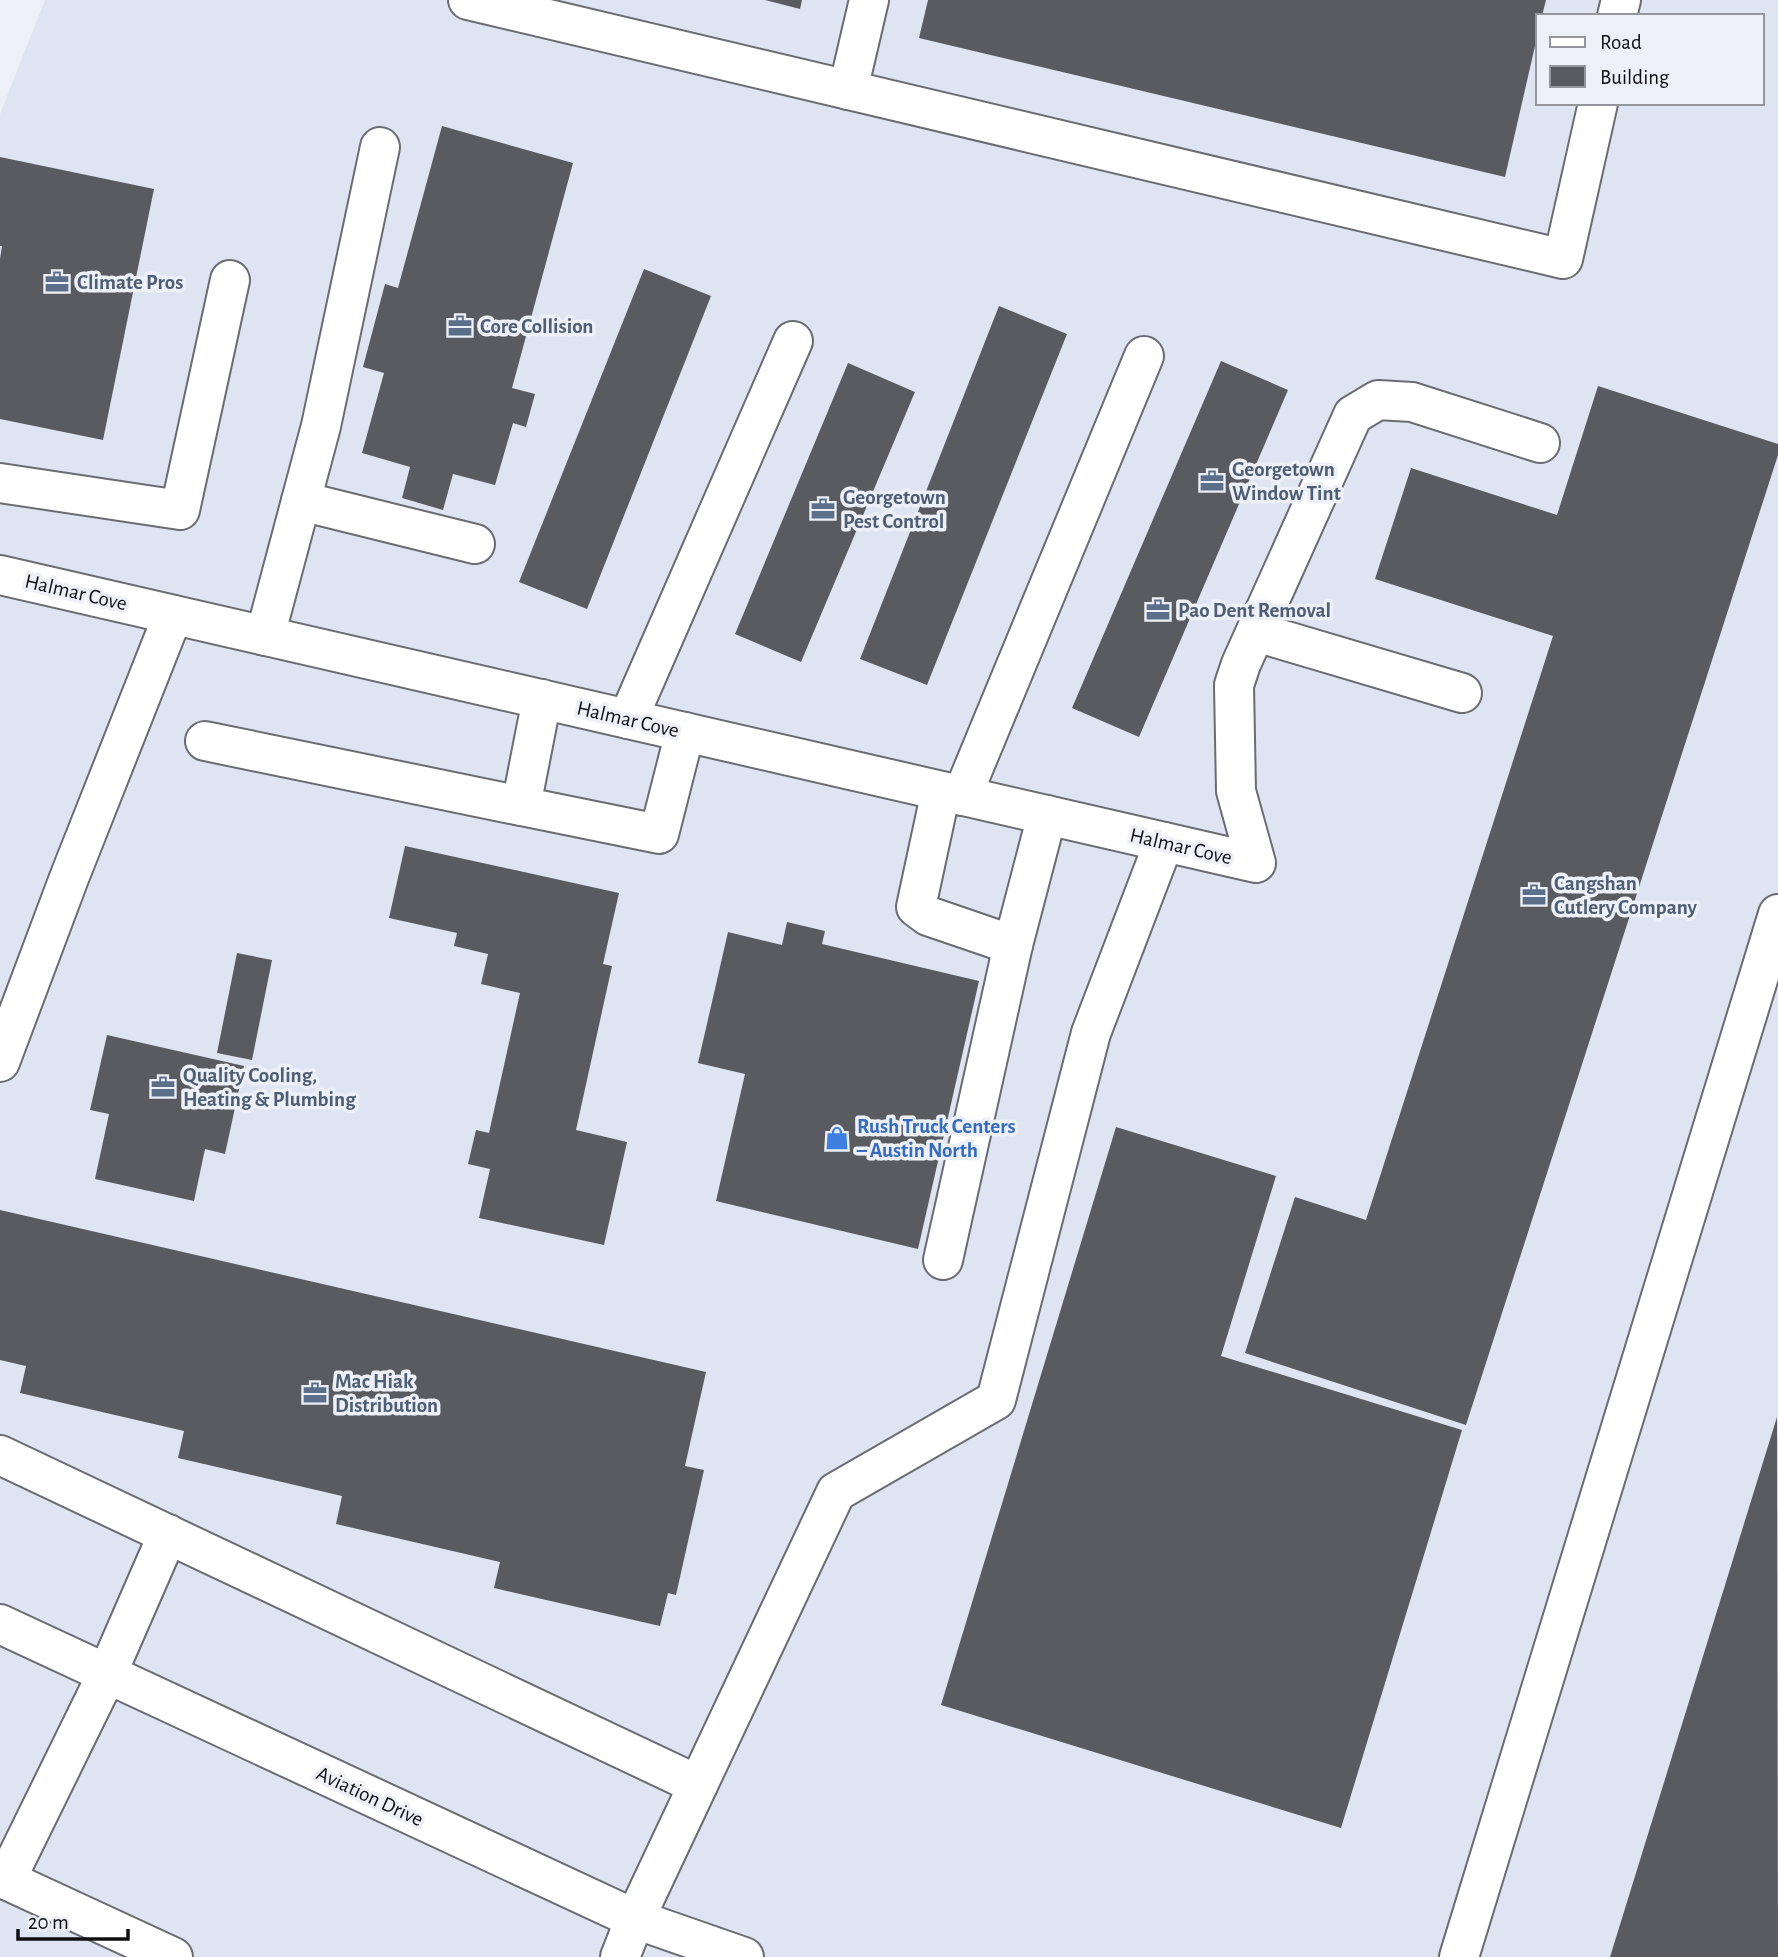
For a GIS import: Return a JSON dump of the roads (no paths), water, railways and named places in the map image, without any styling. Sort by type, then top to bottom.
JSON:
[{"type":"street","points":[[468,0],[1563,259],[1598,105]]},
{"type":"street","points":[[848,90],[869,0]]},
{"type":"street","points":[[265,636],[321,426],[380,147]]},
{"type":"street","points":[[0,483],[180,510],[230,280]]},
{"type":"street","points":[[628,719],[793,341]]},
{"type":"street","points":[[1013,945],[928,916],[916,907],[951,793],[1144,356]]},
{"type":"street","points":[[1462,693],[1256,632],[1353,415],[1378,400],[1412,402],[1540,443]]},
{"type":"street","points":[[301,501],[475,544]]},
{"type":"street","name":"Halmar Cove","points":[[0,575],[1256,863],[1236,791],[1234,685],[1256,632]]},
{"type":"street","points":[[0,1062],[173,615]]},
{"type":"street","points":[[521,806],[542,699]]},
{"type":"street","points":[[205,741],[659,834],[685,732]]},
{"type":"street","points":[[943,1260],[1013,945],[1047,815]]},
{"type":"street","points":[[620,1957],[635,1919],[836,1492],[996,1400],[1091,1033],[1164,842]]},
{"type":"street","points":[[1459,1957],[1778,914]]},
{"type":"street","points":[[0,1455],[698,1785]]},
{"type":"street","points":[[168,1534],[107,1674],[3,1878],[173,1957]]},
{"type":"street","name":"Aviation Drive","points":[[0,1624],[635,1919],[744,1957]]},
{"type":"place","name":"Climate Pros","points":[[57,282]]},
{"type":"place","name":"Core Collision","points":[[460,326]]},
{"type":"place","name":"Georgetown Window Tint","points":[[1212,481]]},
{"type":"place","name":"Georgetown Pest Control","points":[[823,509]]},
{"type":"place","name":"Pao Dent Removal","points":[[1158,610]]},
{"type":"place","name":"Cangshan Cutlery Company","points":[[1534,895]]},
{"type":"place","name":"Quality Cooling, Heating & Plumbing","points":[[163,1087]]},
{"type":"place","name":"Rush Truck Centers – Austin North","points":[[837,1138]]},
{"type":"place","name":"Mac Hiak Distribution","points":[[315,1393]]}]
